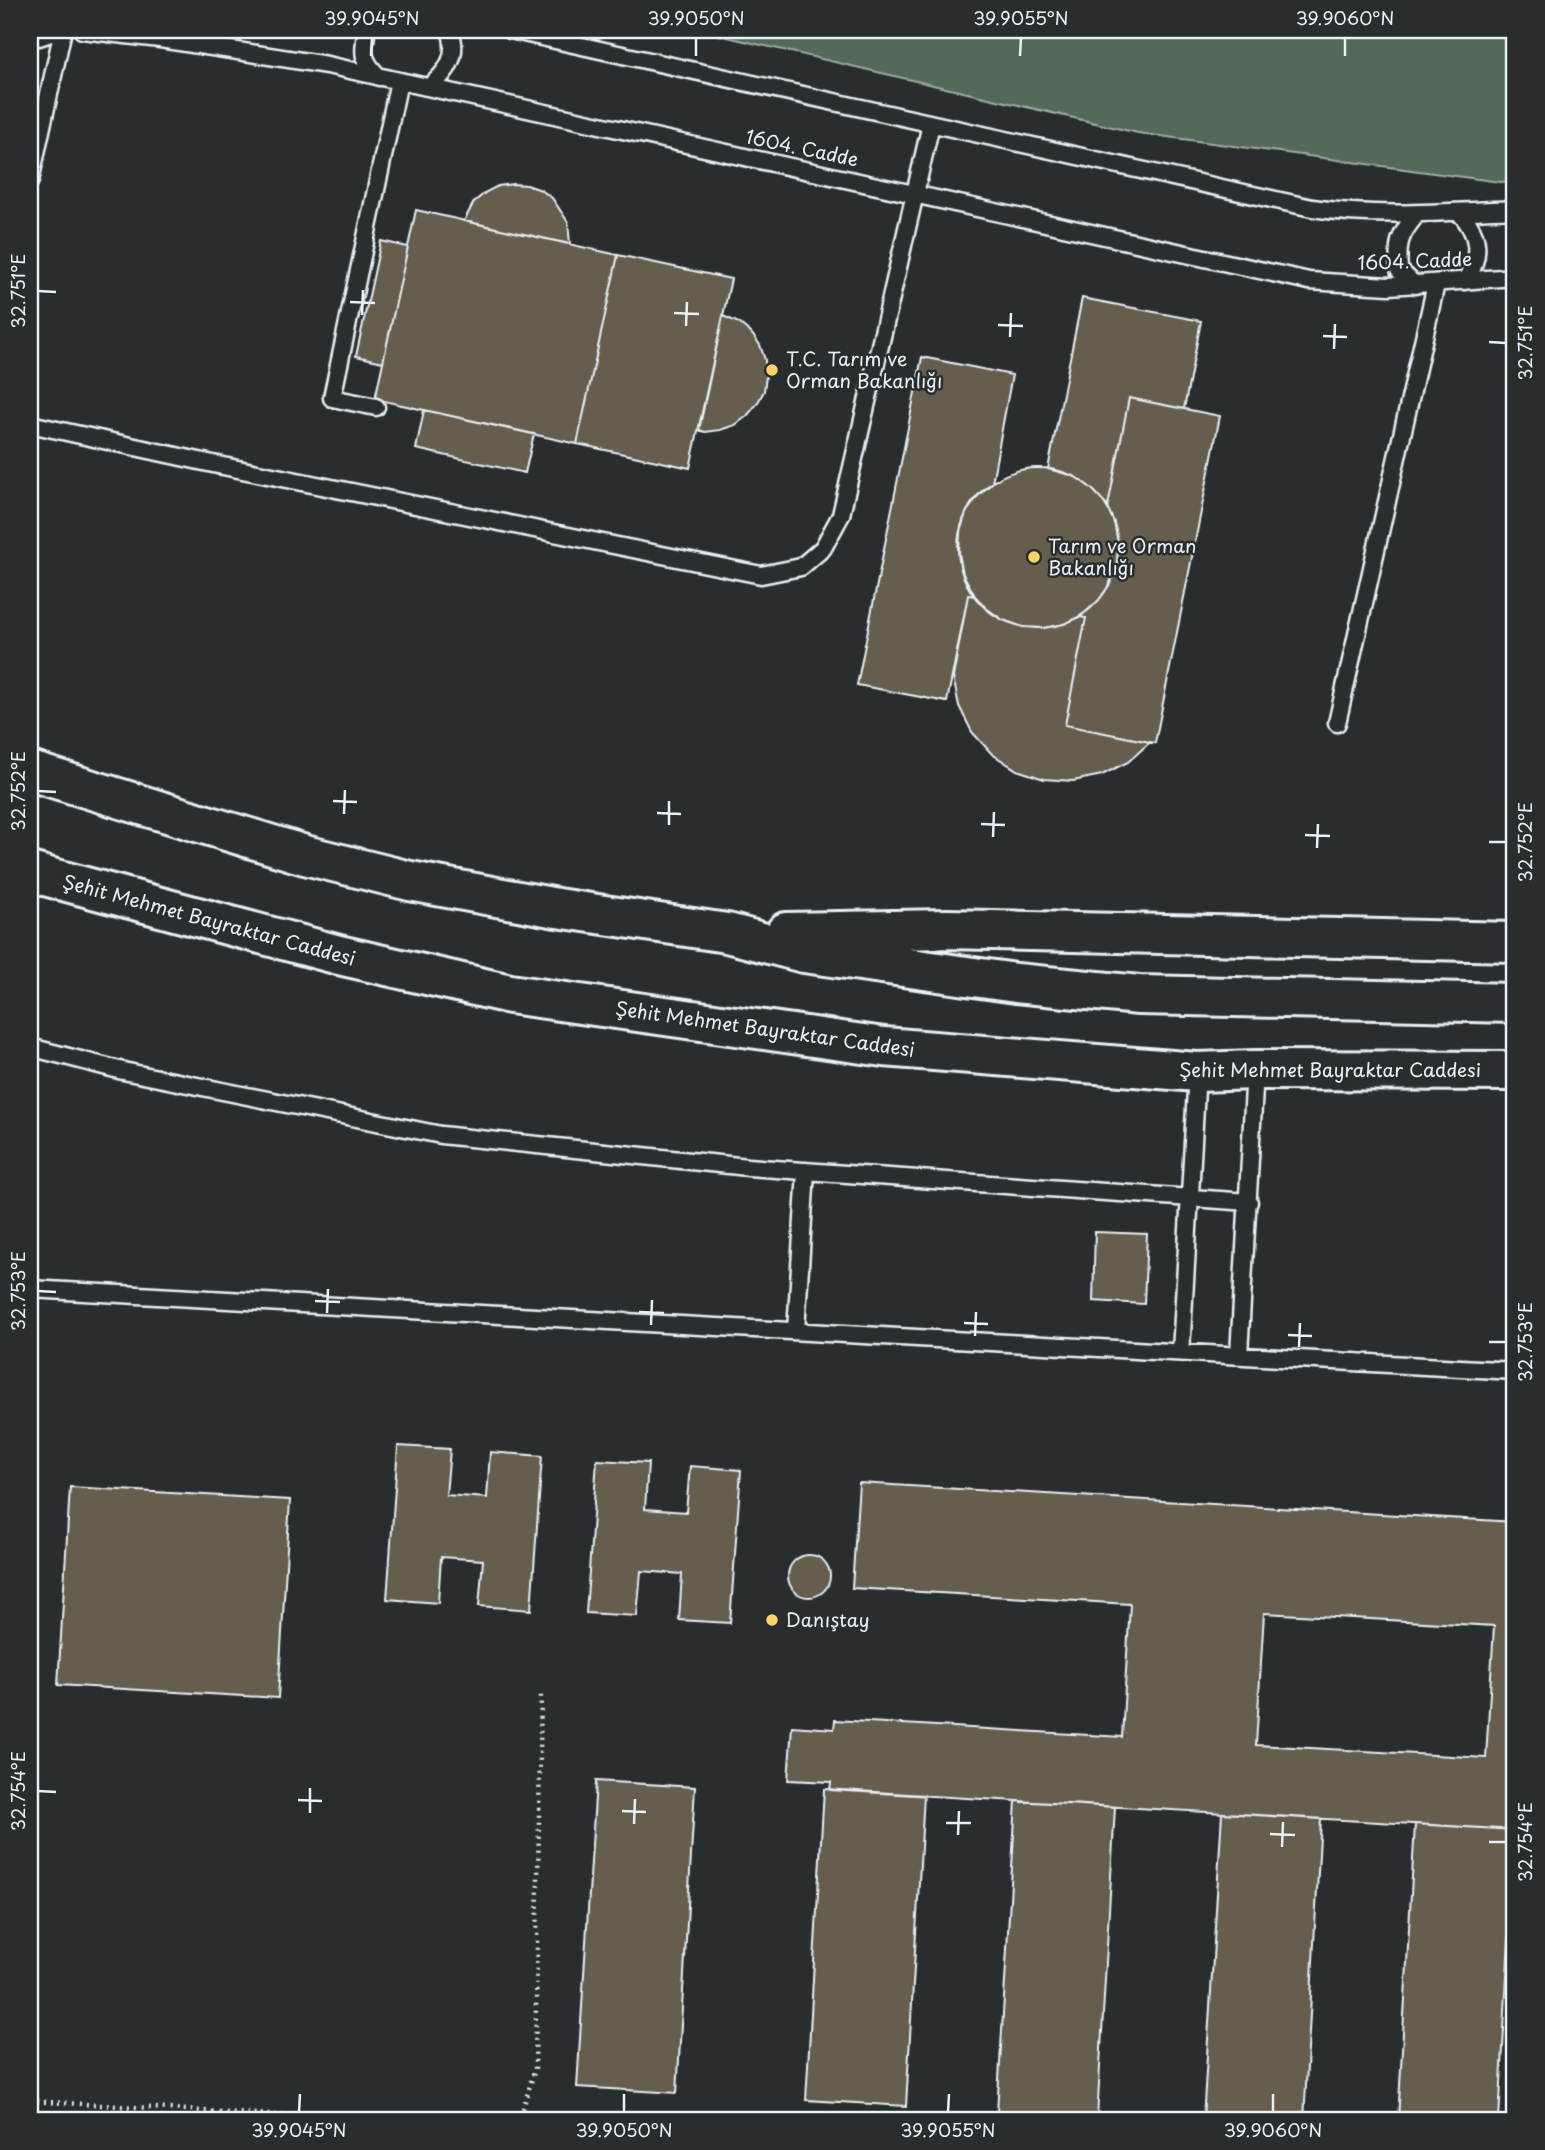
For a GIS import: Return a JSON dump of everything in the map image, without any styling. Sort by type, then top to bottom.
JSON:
[{"type":"main road","points":[[30,771],[305,855],[410,881],[557,908],[727,933],[804,953],[1016,983],[1139,995],[1515,1003]]},
{"type":"main road","name":"Şehit Mehmet Bayraktar Caddesi","points":[[30,872],[339,955],[510,994],[884,1047],[1197,1072],[1515,1071]]},
{"type":"main road","points":[[727,933],[947,929],[1515,942]]},
{"type":"lane","points":[[30,36],[39,37],[62,30],[30,181]]},
{"type":"lane","name":"1604. Cadde","points":[[82,30],[160,38],[296,60],[399,81],[1310,281],[1357,286],[1415,285],[1515,277]]},
{"type":"lane","points":[[367,30],[364,57],[379,77]]},
{"type":"lane","points":[[429,88],[450,66],[453,53],[450,30]]},
{"type":"lane","points":[[510,30],[1312,208],[1348,214],[1515,209]]},
{"type":"lane","points":[[376,407],[332,398],[399,81]]},
{"type":"lane","points":[[30,424],[761,575],[801,567],[823,548],[841,515],[931,124]]},
{"type":"lane","points":[[1459,212],[1473,229],[1477,242],[1477,256],[1465,281]]},
{"type":"lane","points":[[1415,285],[1399,270],[1398,241],[1417,214]]},
{"type":"lane","points":[[1337,723],[1436,284]]},
{"type":"lane","points":[[30,1047],[123,1070],[441,1135],[748,1167],[1189,1200],[1249,1202]]},
{"type":"lane","points":[[1239,1355],[1255,1070]]},
{"type":"lane","points":[[1181,1352],[1197,1072]]},
{"type":"lane","points":[[796,1331],[806,1171]]},
{"type":"lane","points":[[30,1289],[1515,1371]]},
{"type":"path","points":[[516,2120],[520,2118],[535,2069],[541,1691]]},
{"type":"path","points":[[30,2101],[361,2120]]},
{"type":"green space","points":[[697,30],[1515,30],[1515,181],[1500,182],[1138,133]]},
{"type":"building","points":[[513,184],[541,190],[552,198],[568,222],[570,244],[464,221],[474,202],[486,192],[498,186]]},
{"type":"building","points":[[416,210],[618,255],[577,444],[375,399]]},
{"type":"building","points":[[381,241],[408,247],[383,362],[356,356]]},
{"type":"building","points":[[618,255],[731,279],[690,468],[577,444]]},
{"type":"building","points":[[1082,298],[1201,321],[1184,409],[1129,398],[1108,506],[1091,488],[1074,476],[1048,469]]},
{"type":"building","points":[[723,316],[739,323],[760,345],[765,360],[764,391],[747,416],[735,425],[705,432],[699,430]]},
{"type":"building","points":[[922,357],[1012,375],[992,483],[966,513],[960,532],[959,553],[963,574],[975,596],[968,595],[947,702],[857,685]]},
{"type":"building","points":[[1129,398],[1220,416],[1155,743],[1065,725],[1086,618],[1080,617],[1098,601],[1110,584],[1117,564],[1118,543],[1114,522],[1106,505],[1108,506]]},
{"type":"building","points":[[424,410],[534,434],[525,473],[416,449]]},
{"type":"building","points":[[1038,468],[1068,474],[1094,492],[1112,518],[1118,548],[1112,578],[1094,604],[1068,622],[1038,628],[1008,622],[982,604],[964,578],[958,548],[964,518],[982,492],[1008,474]]},
{"type":"building","points":[[968,595],[975,596],[1003,620],[1023,627],[1044,628],[1080,617],[1086,618],[1065,725],[1150,742],[1128,762],[1102,775],[1073,781],[1044,779],[1017,770],[992,754],[972,732],[959,706],[953,677]]},
{"type":"building","points":[[1095,1232],[1147,1234],[1144,1304],[1093,1301]]},
{"type":"building","points":[[398,1446],[450,1449],[446,1495],[487,1498],[490,1452],[542,1456],[531,1610],[479,1606],[483,1560],[441,1557],[438,1603],[387,1599]]},
{"type":"building","points":[[597,1460],[648,1463],[645,1509],[686,1512],[690,1466],[741,1470],[730,1623],[679,1620],[682,1574],[641,1571],[637,1616],[586,1613]]},
{"type":"building","points":[[859,1483],[1515,1522],[1515,1830],[830,1790],[831,1782],[788,1780],[792,1726],[834,1729],[835,1720],[1122,1737],[1130,1604],[852,1588]],"holes":[[[1264,1613],[1494,1626],[1486,1758],[1256,1745]]]},
{"type":"building","points":[[70,1487],[290,1500],[278,1698],[58,1685]]},
{"type":"building","points":[[809,1555],[824,1561],[830,1576],[824,1591],[809,1597],[794,1591],[788,1576],[794,1561]]},
{"type":"building","points":[[596,1781],[695,1787],[677,2093],[577,2087]]},
{"type":"building","points":[[824,1789],[924,1795],[906,2106],[806,2100]]},
{"type":"building","points":[[1016,1801],[1115,1807],[1097,2118],[997,2112]]},
{"type":"building","points":[[1222,1813],[1321,1819],[1304,2120],[1203,2120]]},
{"type":"building","points":[[1415,1824],[1515,1830],[1499,2120],[1398,2120]]},
{"type":"place","name":"T.C. Tarım ve Orman Bakanlığı","points":[[772,370]]},
{"type":"place","name":"Tarım ve Orman Bakanlığı","points":[[1034,557]]},
{"type":"place","name":"Danıştay","points":[[772,1620]]}]
